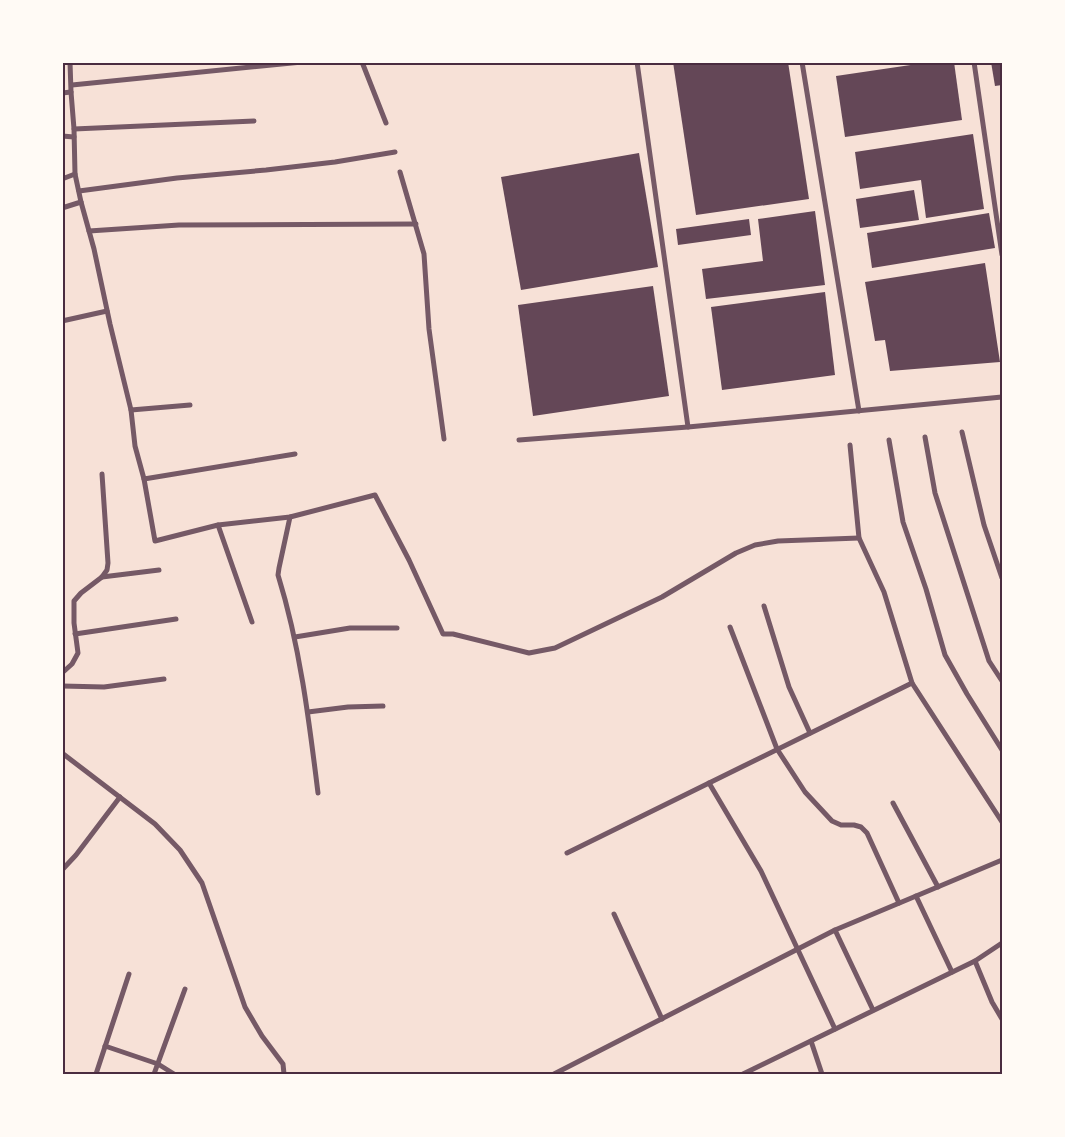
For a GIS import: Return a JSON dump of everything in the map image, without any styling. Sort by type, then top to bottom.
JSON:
[{"type":"street","points":[[72,85],[302,62]]},
{"type":"street","points":[[362,62],[386,123]]},
{"type":"street","points":[[637,62],[688,427]]},
{"type":"street","points":[[802,62],[859,411]]},
{"type":"street","points":[[974,62],[1002,255]]},
{"type":"street","points":[[62,65],[70,64],[75,174],[130,410],[134,446],[144,479],[154,541],[218,526],[290,517],[375,495],[409,560],[443,634],[453,634],[529,653],[555,648],[662,597],[736,553],[755,545],[778,541],[859,538]]},
{"type":"street","points":[[62,93],[71,92]]},
{"type":"street","points":[[74,129],[254,121]]},
{"type":"street","points":[[62,136],[74,137]]},
{"type":"street","points":[[79,192],[177,178],[335,162],[395,152]]},
{"type":"street","points":[[400,172],[424,254],[430,329],[444,439]]},
{"type":"street","points":[[62,179],[75,174]]},
{"type":"street","points":[[62,208],[81,202]]},
{"type":"street","points":[[89,230],[179,225],[416,224]]},
{"type":"street","points":[[62,321],[107,311]]},
{"type":"street","points":[[519,440],[688,427],[1002,397]]},
{"type":"street","points":[[130,410],[190,404]]},
{"type":"street","points":[[962,432],[984,525],[1002,578]]},
{"type":"street","points":[[925,437],[935,493],[989,661],[1002,682]]},
{"type":"street","points":[[889,440],[903,522],[926,589],[945,655],[1002,750]]},
{"type":"street","points":[[850,445],[859,538],[884,592],[912,683],[1002,822]]},
{"type":"street","points":[[144,479],[295,454]]},
{"type":"street","points":[[62,673],[72,664],[78,654],[74,623],[74,601],[81,593],[102,577],[108,563],[102,474]]},
{"type":"street","points":[[290,517],[278,575],[294,637],[308,712],[318,793]]},
{"type":"street","points":[[218,526],[252,622]]},
{"type":"street","points":[[102,577],[159,570]]},
{"type":"street","points":[[764,606],[789,687],[810,733]]},
{"type":"street","points":[[76,634],[176,619]]},
{"type":"street","points":[[730,627],[777,749],[805,792],[832,821],[841,826],[861,826],[867,833],[899,903]]},
{"type":"street","points":[[294,637],[350,628],[397,628]]},
{"type":"street","points":[[62,686],[104,687],[164,678]]},
{"type":"street","points":[[566,853],[912,683]]},
{"type":"street","points":[[308,712],[348,707],[383,706]]},
{"type":"street","points":[[62,753],[154,824],[180,850],[202,883],[245,1007],[262,1036],[283,1064],[284,1074]]},
{"type":"street","points":[[709,782],[761,871],[835,1029]]},
{"type":"street","points":[[62,870],[76,855],[120,797]]},
{"type":"street","points":[[893,803],[938,887]]},
{"type":"street","points":[[554,1074],[835,930],[1002,860]]},
{"type":"street","points":[[916,896],[952,972]]},
{"type":"street","points":[[614,914],[662,1019]]},
{"type":"street","points":[[835,930],[873,1010]]},
{"type":"street","points":[[743,1074],[975,961],[1002,943]]},
{"type":"street","points":[[975,961],[992,1002],[1002,1019]]},
{"type":"street","points":[[96,1074],[129,974]]},
{"type":"street","points":[[154,1074],[185,989]]},
{"type":"street","points":[[811,1040],[822,1074]]},
{"type":"street","points":[[105,1046],[158,1064],[174,1074]]},
{"type":"building","points":[[673,62],[788,62],[809,199],[696,215]]},
{"type":"building","points":[[931,62],[954,62],[962,120],[845,137],[836,76]]},
{"type":"building","points":[[991,62],[1002,62],[1002,85],[995,86]]},
{"type":"building","points":[[973,134],[984,209],[926,218],[921,180],[860,189],[855,152]]},
{"type":"building","points":[[639,153],[658,267],[521,290],[501,177]]},
{"type":"building","points":[[914,190],[919,220],[860,228],[856,199]]},
{"type":"building","points":[[815,211],[825,285],[706,299],[702,269],[763,261],[758,219]]},
{"type":"building","points":[[989,213],[995,248],[872,268],[867,233]]},
{"type":"building","points":[[749,219],[751,235],[678,245],[676,229]]},
{"type":"building","points":[[985,263],[1000,362],[890,371],[885,340],[875,341],[865,282]]},
{"type":"building","points":[[653,286],[669,396],[533,416],[518,305]]},
{"type":"building","points":[[825,292],[835,375],[722,390],[711,307]]}]
